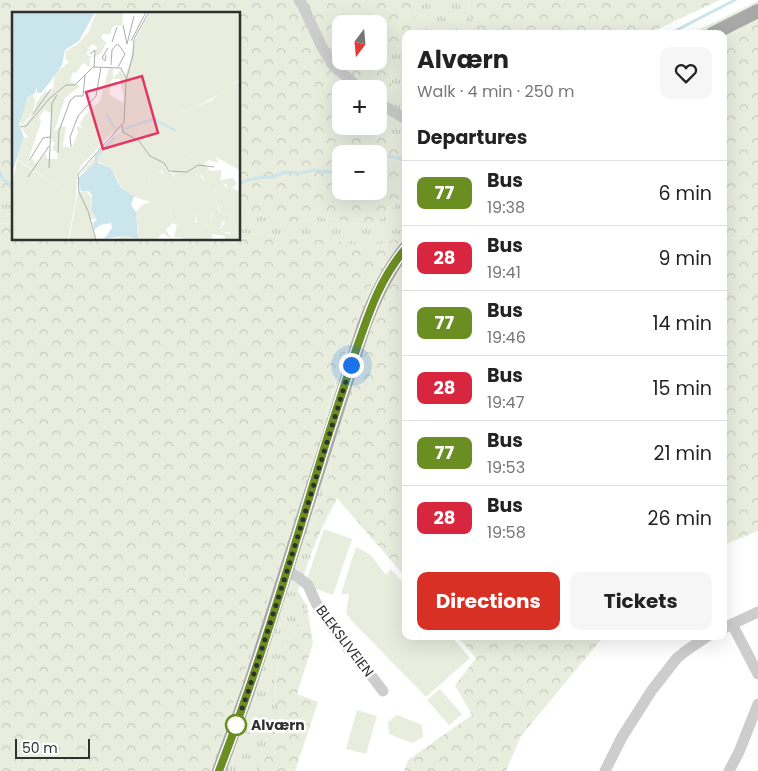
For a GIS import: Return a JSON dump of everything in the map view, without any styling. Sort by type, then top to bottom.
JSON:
[{"type":"main road","points":[[720,30],[758,11]]},
{"type":"main road","points":[[219,771],[248,692],[367,317],[383,280],[402,253]]},
{"type":"street","points":[[299,0],[332,64],[350,80]]},
{"type":"street","points":[[387,108],[402,117]]},
{"type":"street","name":"BLEKSLIVEIEN","points":[[287,571],[308,585],[316,603],[328,622],[383,691]]},
{"type":"street","points":[[758,612],[728,626],[758,674]]},
{"type":"street","points":[[605,771],[622,737],[652,690],[677,658],[702,640]]},
{"type":"street","points":[[729,771],[739,752],[758,704]]},
{"type":"green space","points":[[0,0],[417,0],[414,24],[409,30],[402,30],[402,40],[389,57],[392,89],[387,103],[387,80],[332,80],[332,135],[387,135],[387,129],[402,142],[402,199],[373,226],[317,217],[297,222],[240,212],[240,12],[12,12],[12,201],[0,199]]},
{"type":"green space","points":[[417,0],[468,0],[473,30],[409,30],[414,24]]},
{"type":"green space","points":[[468,0],[720,0],[656,30],[473,30]]},
{"type":"green space","points":[[758,1],[758,23],[727,37],[727,30],[698,30]]},
{"type":"green space","points":[[758,23],[758,531],[727,544],[727,37]]},
{"type":"green space","points":[[402,39],[402,143],[387,130],[387,104],[392,89],[389,57]]},
{"type":"green space","points":[[0,199],[12,201],[12,224],[0,223]]},
{"type":"green space","points":[[402,199],[402,239],[364,248],[345,242],[240,233],[240,212],[297,222],[317,217],[373,226]]},
{"type":"green space","points":[[0,223],[12,224],[12,240],[240,240],[240,233],[345,242],[364,248],[402,238],[384,263],[370,288],[353,330],[274,580],[210,771],[0,771]]},
{"type":"green space","points":[[402,239],[402,268],[391,283],[350,400],[322,499],[316,510],[305,546],[313,549],[298,591],[307,606],[280,658],[275,677],[276,700],[282,717],[280,724],[259,771],[210,771],[277,571],[358,316],[370,286],[392,250]]},
{"type":"green space","points":[[402,268],[402,573],[337,498],[313,549],[305,546],[316,510],[322,499],[377,313],[391,283]]},
{"type":"green space","points":[[324,529],[352,539],[333,595],[305,585]]},
{"type":"green space","points":[[356,547],[371,555],[386,575],[391,569],[402,581],[402,640],[454,640],[470,658],[426,697],[352,621],[346,613],[349,594],[341,594]]},
{"type":"green space","points":[[307,606],[313,643],[297,694],[318,702],[295,771],[259,771],[282,717],[276,700],[275,677],[280,658]]},
{"type":"green space","points":[[460,640],[601,640],[521,736],[506,771],[404,771],[408,760],[472,715],[455,685],[476,658]]},
{"type":"green space","points":[[440,689],[462,714],[449,725],[427,700]]},
{"type":"green space","points":[[357,710],[377,716],[366,754],[346,749]]},
{"type":"green space","points":[[397,715],[422,725],[423,737],[412,743],[389,734],[388,722]]},
{"type":"waterway","points":[[677,30],[735,0]]},
{"type":"waterway","points":[[387,157],[402,159]]},
{"type":"waterway","points":[[240,184],[263,177],[273,177],[285,172],[301,173],[314,170],[332,172]]},
{"type":"waterway","points":[[0,173],[3,179],[12,185]]},
{"type":"bus line","name":"77","points":[[219,771],[248,692],[341,395],[370,309],[383,280],[402,253]]},
{"type":"place","name":"Alværn","points":[[236,725]]},
{"type":"route","points":[[236,725],[287,571],[351,365]]}]
